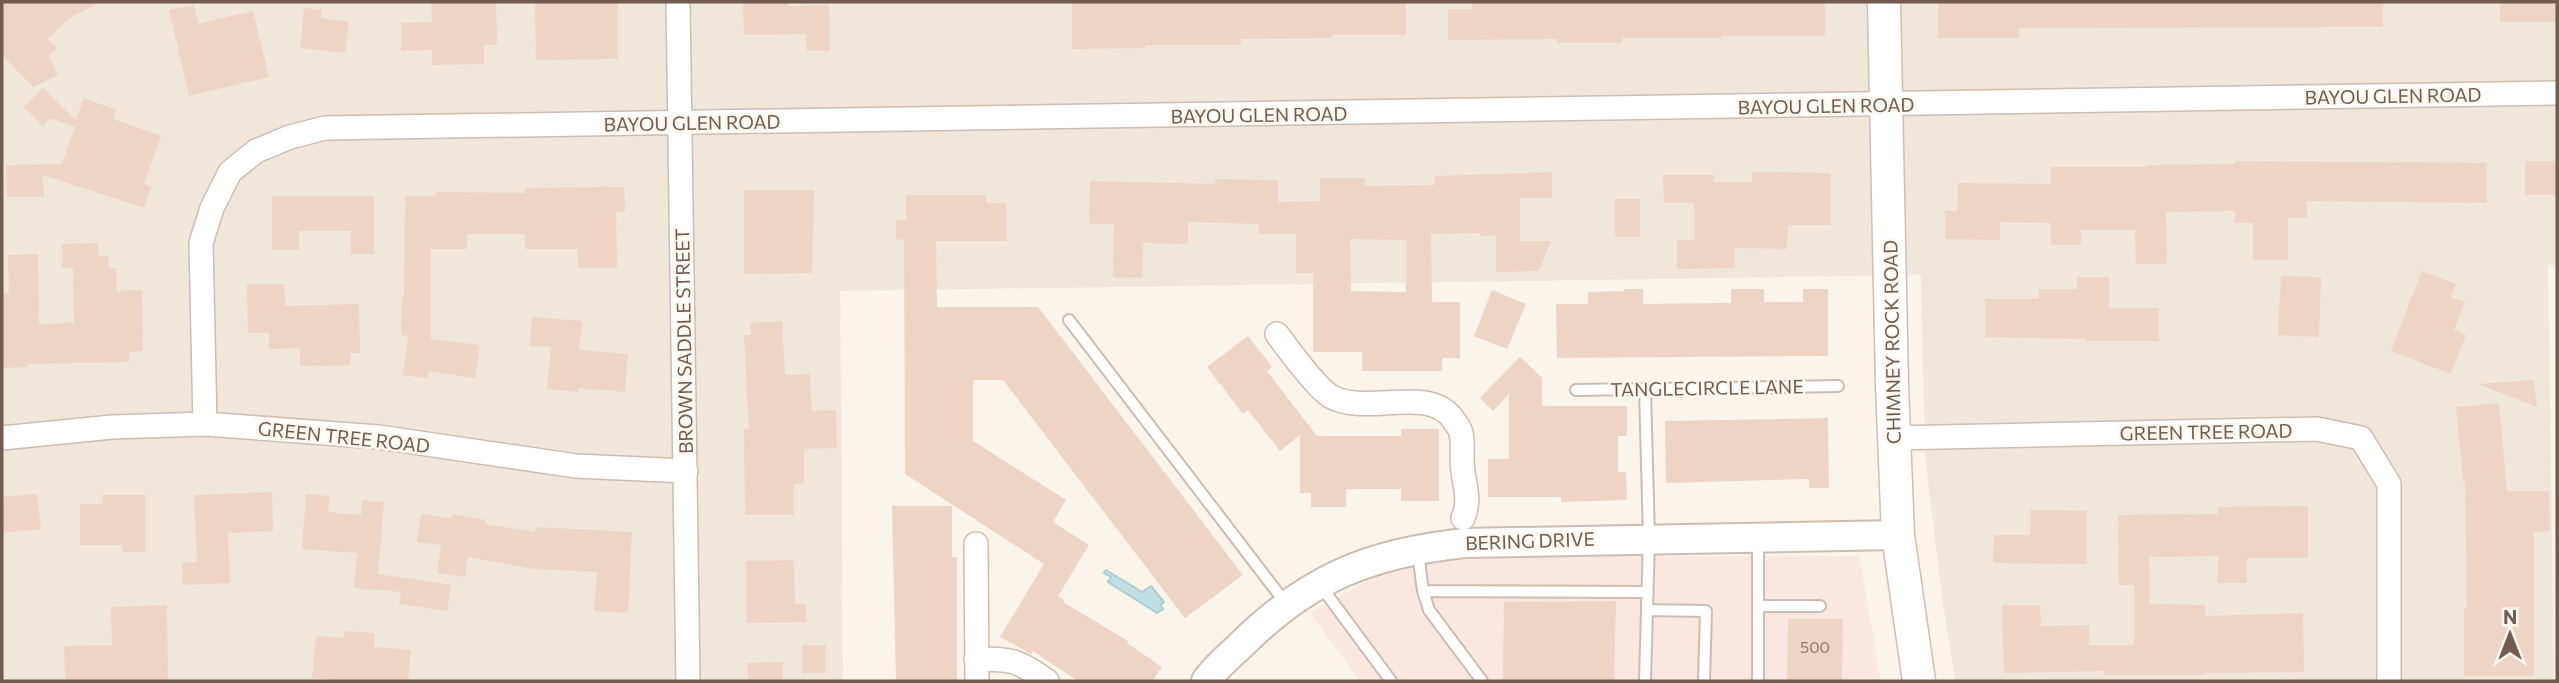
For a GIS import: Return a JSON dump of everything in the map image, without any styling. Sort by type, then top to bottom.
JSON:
[{"type":"main road","name":"CHIMNEY ROCK ROAD","points":[[1884,2],[1893,439],[1898,535],[1919,681]]},
{"type":"street","name":"BROWN SADDLE STREET","points":[[678,2],[688,681]]},
{"type":"street","name":"BAYOU GLEN ROAD","points":[[205,425],[201,243],[212,208],[230,172],[256,151],[290,137],[325,128],[2557,93]]},
{"type":"street","points":[[1277,334],[1296,360],[1330,396],[1355,404],[1427,403],[1446,410],[1461,430],[1462,475],[1467,493],[1464,530]]},
{"type":"street","name":"GREEN TREE ROAD","points":[[2,438],[112,427],[205,425],[379,438],[576,466],[686,471]]},
{"type":"street","name":"GREEN TREE ROAD","points":[[1893,439],[2317,429],[2361,438],[2389,484],[2389,681]]},
{"type":"street","name":"BERING DRIVE","points":[[1206,681],[1252,634],[1318,583],[1371,560],[1417,549],[1464,530],[1649,538],[1898,535]]},
{"type":"street","points":[[976,544],[976,670],[1010,659],[1018,661],[1047,681]]},
{"type":"lane","points":[[1069,320],[1287,605]]},
{"type":"lane","name":"TANGLECIRCLE LANE","points":[[1576,390],[1838,386]]},
{"type":"lane","points":[[1645,389],[1649,538],[1645,681]]},
{"type":"lane","points":[[1758,537],[1758,681]]},
{"type":"lane","points":[[1417,549],[1423,591],[1429,610],[1482,681]]},
{"type":"lane","points":[[1318,583],[1391,681]]},
{"type":"lane","points":[[1423,591],[1648,592]]},
{"type":"lane","points":[[1758,606],[1820,606]]},
{"type":"lane","points":[[1647,610],[1706,611],[1704,681]]},
{"type":"shaded area","points":[[2,2],[2557,2],[2557,265],[2548,265],[2554,681],[1955,681],[1925,456],[1921,275],[840,291],[843,681],[2,681]]},
{"type":"shaded area","points":[[1622,556],[1859,556],[1881,681],[1360,681],[1310,613],[1386,571],[1449,560]]},
{"type":"water","points":[[1106,570],[1142,592],[1151,586],[1164,602],[1160,605],[1163,609],[1157,613],[1108,582],[1111,577],[1104,573]]},
{"type":"building","points":[[2,2],[102,2],[69,18],[48,39],[57,48],[49,56],[58,75],[33,87],[2,55]]},
{"type":"building","points":[[431,2],[496,2],[497,45],[484,45],[484,64],[432,65],[432,50],[401,51],[401,23],[432,22]]},
{"type":"building","points":[[535,2],[618,2],[618,59],[536,60]]},
{"type":"building","points":[[743,2],[788,2],[788,6],[829,5],[830,51],[807,51],[806,34],[744,35]]},
{"type":"building","points":[[1072,2],[1406,2],[1406,35],[1332,35],[1332,38],[1241,39],[1241,45],[1145,45],[1145,48],[1072,49]]},
{"type":"building","points":[[1472,2],[1825,2],[1825,36],[1622,38],[1622,43],[1557,43],[1557,39],[1448,40],[1448,9],[1472,9]]},
{"type":"building","points":[[1938,2],[2383,2],[2383,27],[2019,28],[2019,38],[1938,38]]},
{"type":"building","points":[[2500,2],[2557,2],[2557,22],[2500,22]]},
{"type":"building","points":[[194,5],[198,24],[253,11],[269,77],[189,96],[169,10]]},
{"type":"building","points":[[304,8],[322,10],[321,18],[349,22],[345,53],[300,48]]},
{"type":"building","points":[[43,88],[76,120],[84,98],[116,110],[113,119],[161,136],[144,184],[151,187],[144,208],[43,175],[44,197],[7,197],[6,165],[62,164],[75,127],[50,118],[43,126],[24,107]]},
{"type":"building","points":[[2235,161],[2487,163],[2487,203],[2307,201],[2307,218],[2288,218],[2288,260],[2253,260],[2253,223],[2235,223],[2235,211],[2166,212],[2167,264],[2136,264],[2135,230],[2081,230],[2081,245],[2051,245],[2051,223],[2000,222],[2000,240],[1945,239],[1945,211],[1957,211],[1958,183],[2051,184],[2051,167],[2147,167],[2235,164]]},
{"type":"building","points":[[2525,161],[2557,161],[2557,195],[2525,195]]},
{"type":"building","points":[[1552,172],[1552,198],[1520,198],[1520,241],[1551,241],[1539,271],[1496,272],[1496,235],[1431,234],[1432,302],[1460,302],[1460,358],[1442,358],[1442,371],[1362,371],[1362,352],[1313,352],[1313,273],[1296,273],[1296,234],[1259,234],[1259,224],[1188,222],[1188,244],[1143,243],[1142,278],[1113,277],[1114,224],[1089,224],[1090,181],[1215,184],[1215,179],[1278,180],[1278,202],[1320,201],[1320,178],[1365,178],[1365,186],[1435,185],[1435,176]],"holes":[[[1350,239],[1406,240],[1406,292],[1351,291]]]},
{"type":"building","points":[[1752,172],[1831,173],[1831,225],[1788,225],[1787,249],[1735,248],[1735,268],[1677,269],[1677,240],[1694,240],[1694,203],[1664,203],[1663,175],[1714,175],[1714,182],[1752,182]]},
{"type":"building","points":[[624,187],[625,211],[616,212],[617,268],[578,268],[578,249],[525,249],[525,234],[467,234],[467,249],[431,249],[431,339],[480,345],[475,378],[428,371],[427,378],[403,375],[408,336],[401,335],[405,196],[436,196],[436,192],[525,193],[525,188]]},
{"type":"building","points":[[744,190],[814,190],[812,273],[744,274]]},
{"type":"building","points":[[906,195],[986,195],[986,203],[1006,203],[1007,241],[936,241],[937,307],[1038,307],[1243,575],[1185,618],[1003,380],[973,380],[973,441],[1066,500],[1053,522],[1089,545],[1058,596],[1063,602],[1128,641],[1127,643],[1162,667],[1152,681],[1078,681],[1033,651],[1031,654],[1000,637],[1044,564],[905,474],[904,239],[896,240],[896,220],[906,220]]},
{"type":"building","points":[[272,196],[374,196],[374,254],[351,254],[351,231],[299,231],[299,250],[272,250]]},
{"type":"building","points":[[1615,199],[1640,199],[1640,237],[1615,237]]},
{"type":"building","points":[[98,243],[99,256],[108,256],[109,268],[116,268],[117,291],[142,290],[143,351],[129,352],[129,362],[28,364],[28,367],[2,368],[2,293],[9,293],[8,255],[38,254],[39,324],[74,323],[73,268],[62,268],[62,244]]},
{"type":"building","points":[[2422,271],[2456,284],[2451,297],[2465,302],[2454,330],[2466,335],[2451,374],[2391,351]]},
{"type":"building","points":[[2281,276],[2321,277],[2319,337],[2278,335]]},
{"type":"building","points":[[2077,277],[2109,277],[2109,308],[2159,308],[2159,341],[1985,337],[1985,299],[2039,299],[2039,289],[2077,289]]},
{"type":"building","points":[[247,284],[284,284],[285,306],[359,304],[360,353],[350,353],[350,365],[300,366],[300,348],[269,349],[269,333],[248,333]]},
{"type":"building","points":[[1643,289],[1643,304],[1731,303],[1731,289],[1764,289],[1764,302],[1803,302],[1803,289],[1828,289],[1828,356],[1557,358],[1556,304],[1588,304],[1588,292]]},
{"type":"building","points":[[1492,290],[1526,304],[1507,349],[1474,336]]},
{"type":"building","points":[[532,317],[582,321],[579,350],[628,354],[625,392],[578,388],[578,392],[547,389],[551,347],[530,346]]},
{"type":"building","points":[[782,321],[785,375],[810,374],[812,411],[836,410],[837,448],[804,449],[804,483],[794,484],[794,515],[745,515],[744,429],[749,429],[744,335],[751,335],[750,323]]},
{"type":"building","points":[[1248,336],[1272,367],[1267,371],[1317,436],[1401,436],[1401,429],[1439,429],[1439,501],[1401,501],[1401,489],[1346,489],[1346,507],[1311,507],[1311,493],[1300,493],[1300,435],[1280,451],[1248,410],[1243,414],[1207,367]]},
{"type":"building","points":[[1520,357],[1542,378],[1542,406],[1627,406],[1627,436],[1618,436],[1618,472],[1626,472],[1627,500],[1561,502],[1561,497],[1488,497],[1488,459],[1509,459],[1509,394],[1493,411],[1480,398]]},
{"type":"building","points":[[2534,380],[2537,407],[2478,384]]},
{"type":"building","points":[[2499,403],[2507,491],[2549,491],[2550,531],[2534,532],[2534,676],[2464,676],[2464,608],[2467,608],[2465,482],[2456,407]]},
{"type":"building","points":[[1828,418],[1829,488],[1809,488],[1809,479],[1666,483],[1665,421]]},
{"type":"building","points":[[272,492],[273,531],[228,533],[230,583],[183,585],[182,563],[197,562],[194,495]]},
{"type":"building","points":[[37,494],[41,529],[2,533],[2,497]]},
{"type":"building","points":[[306,494],[330,496],[328,512],[361,515],[362,500],[384,502],[378,574],[451,585],[447,611],[399,604],[401,592],[354,588],[357,553],[302,549]]},
{"type":"building","points":[[102,495],[146,495],[146,552],[123,552],[123,545],[80,545],[80,504],[102,504]]},
{"type":"building","points":[[892,506],[952,506],[952,557],[957,557],[957,681],[896,681]]},
{"type":"building","points":[[2308,506],[2308,558],[2247,558],[2247,583],[2218,583],[2218,556],[2149,557],[2150,604],[2205,605],[2205,616],[2303,613],[2304,672],[2205,675],[2104,675],[2104,671],[2004,673],[2002,605],[2040,605],[2041,626],[2089,625],[2089,645],[2134,645],[2134,585],[2119,585],[2118,515],[2218,514],[2218,507]]},
{"type":"building","points":[[2030,510],[2087,511],[2087,564],[1993,563],[1994,535],[2030,535]]},
{"type":"building","points":[[421,514],[451,518],[452,514],[486,520],[486,524],[535,532],[535,527],[632,532],[628,613],[594,611],[597,572],[533,569],[468,557],[465,577],[437,573],[441,545],[417,542]]},
{"type":"building","points":[[794,560],[795,604],[806,604],[806,622],[747,623],[746,561]]},
{"type":"building","points":[[1616,601],[1614,681],[1503,681],[1504,602]]},
{"type":"building","points":[[167,605],[168,681],[65,681],[64,646],[112,645],[111,607]]},
{"type":"building","points":[[1788,619],[1843,619],[1842,681],[1787,681]]},
{"type":"building","points":[[344,631],[375,633],[374,647],[411,650],[408,681],[312,678],[316,636],[344,638]]},
{"type":"building","points":[[802,645],[826,645],[826,673],[803,673]]},
{"type":"building","points":[[783,662],[783,681],[748,681],[747,663]]}]
